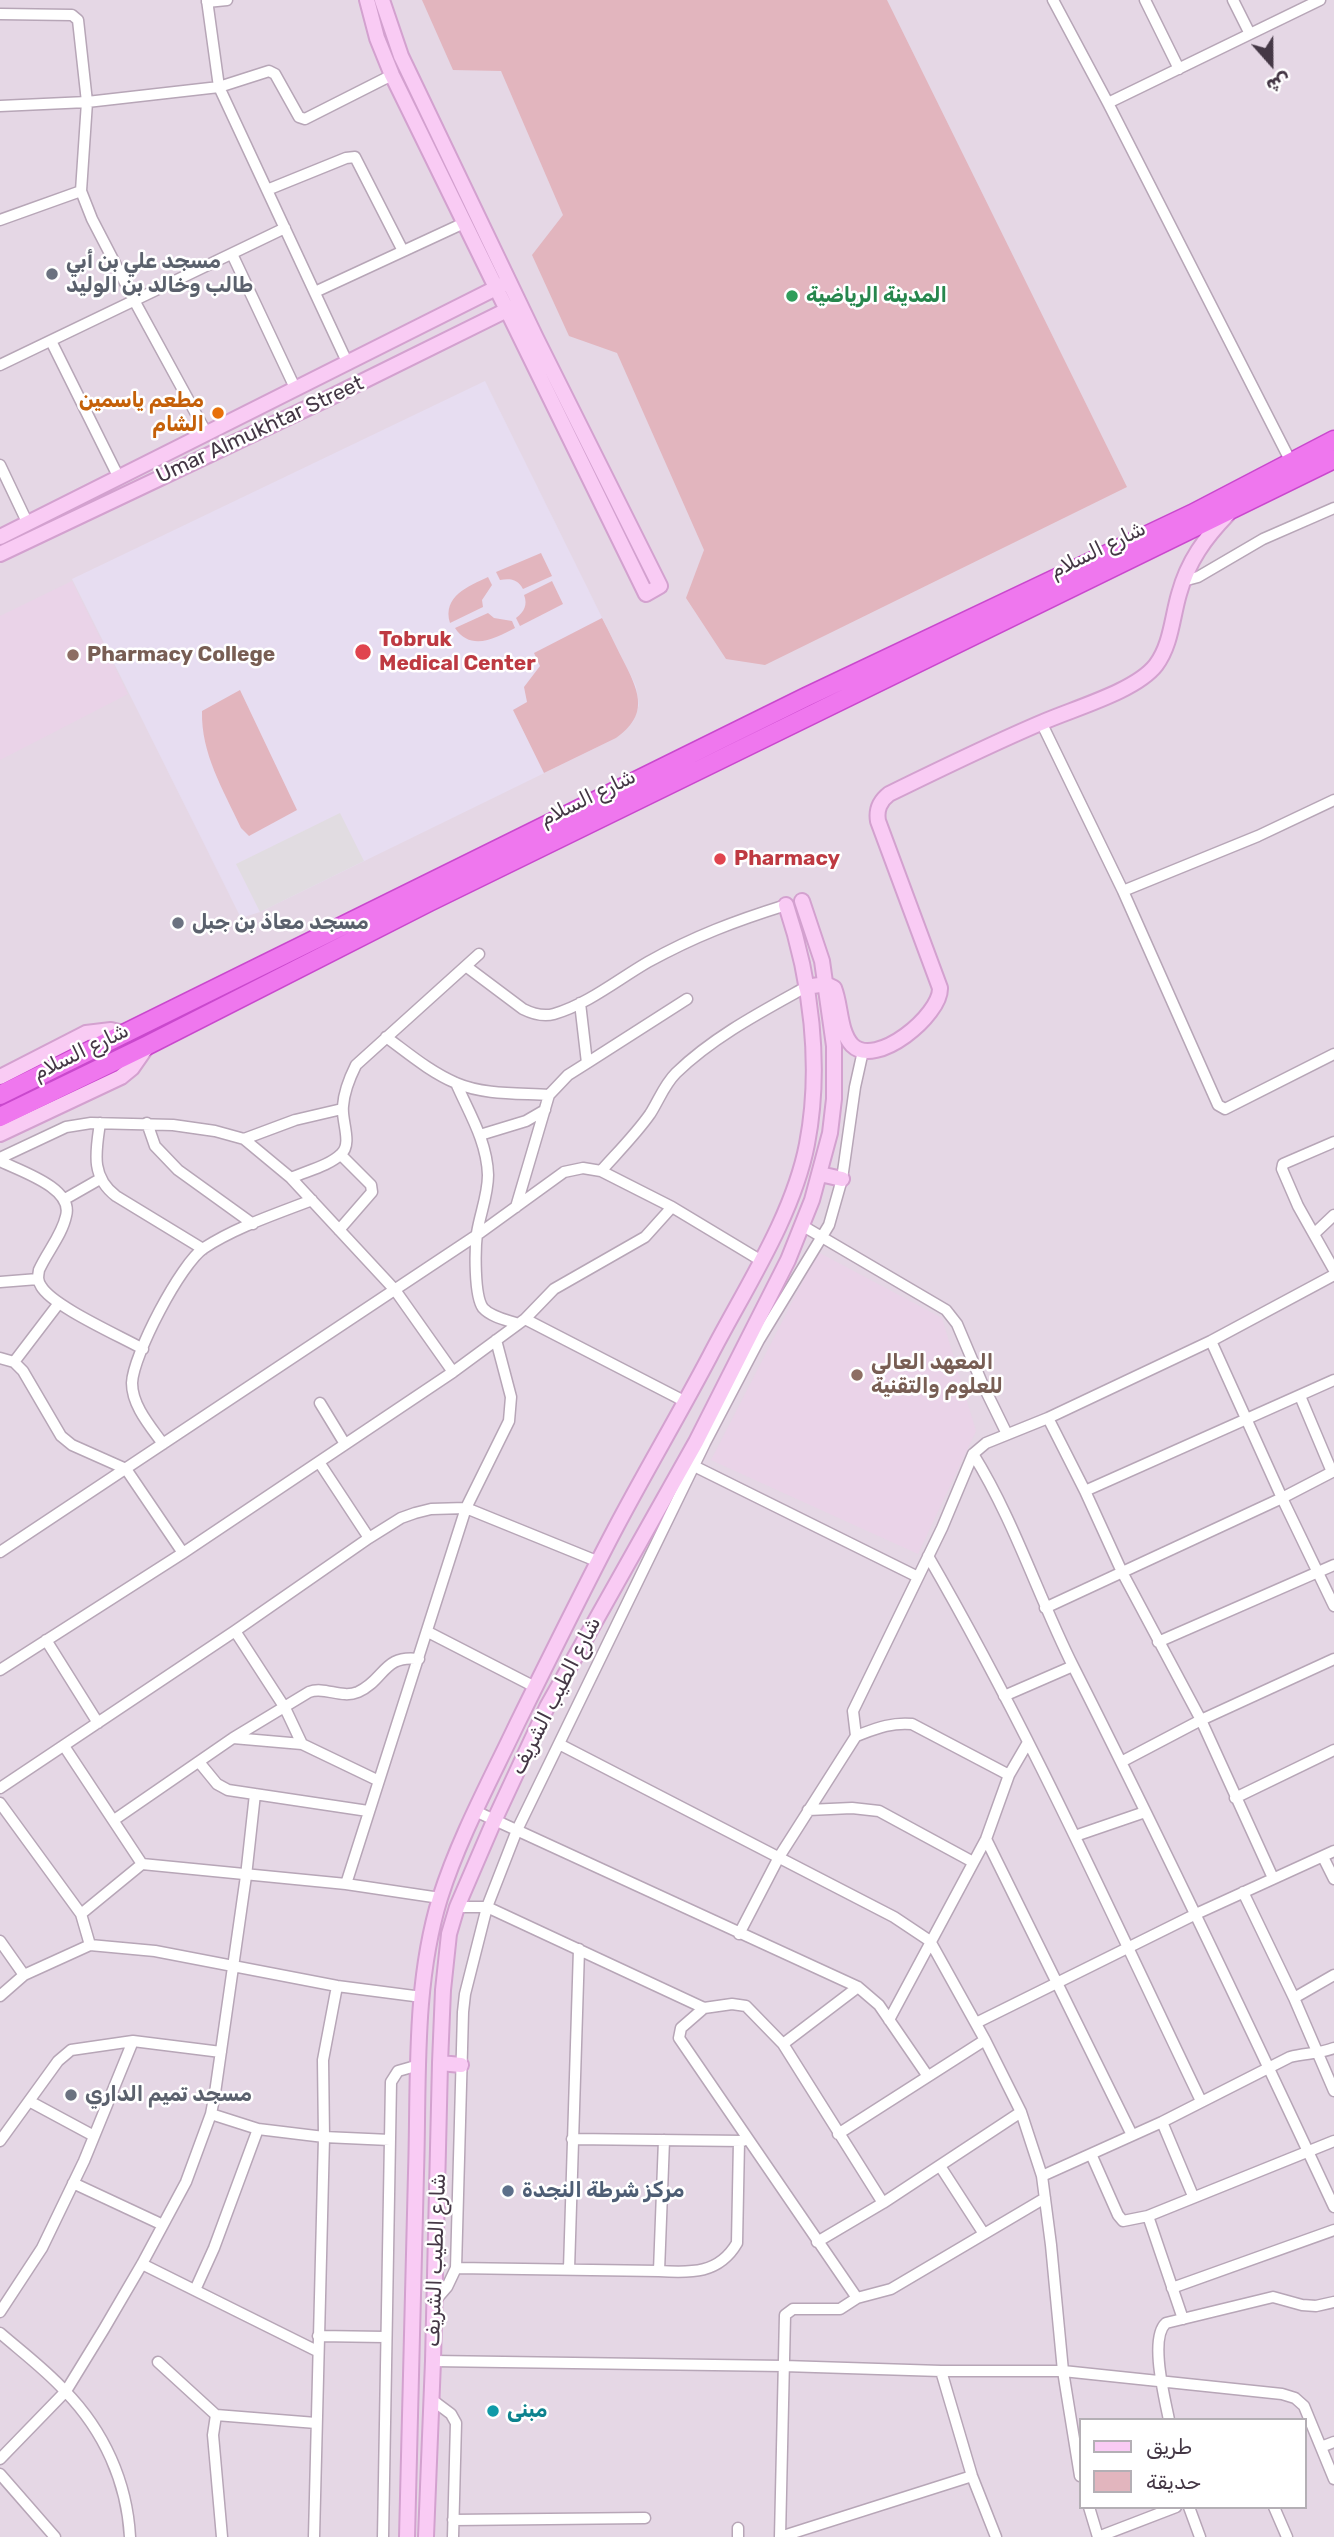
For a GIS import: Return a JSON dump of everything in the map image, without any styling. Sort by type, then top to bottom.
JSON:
[{"type":"highway","points":[[1196,520],[1291,462],[1334,440]]},
{"type":"highway","points":[[1196,520],[1230,512],[1334,459]]},
{"type":"highway","name":"شارع السلام","points":[[0,1095],[127,1034],[202,1007],[717,760],[1196,520]]},
{"type":"highway","name":"شارع السلام","points":[[0,1117],[148,1045],[202,1007]]},
{"type":"main road","points":[[367,0],[377,38],[392,75],[646,594],[660,586],[592,453],[401,56],[382,0]]},
{"type":"main road","name":"Umar Almukhtar Street","points":[[0,537],[510,282]]},
{"type":"main road","name":"Umar Almukhtar Street","points":[[0,554],[333,396],[520,303]]},
{"type":"main road","points":[[806,987],[831,985],[836,991],[847,1038],[863,1051],[881,1049],[902,1037],[931,1012],[938,1003],[939,983],[878,821],[879,806],[889,794],[1041,722],[1125,688],[1150,672],[1161,658],[1168,642],[1183,581],[1199,546],[1230,512]]},
{"type":"main road","name":"شارع الطيب الشريف","points":[[426,2537],[438,2211],[440,2063],[445,1958],[449,1934],[457,1907],[494,1821],[547,1707],[696,1441],[803,1226],[830,1133],[834,1087],[834,1031],[820,952],[802,901]]},
{"type":"main road","name":"شارع الطيب الشريف","points":[[407,2537],[419,2066],[422,1997],[430,1940],[440,1898],[475,1811],[535,1687],[789,1204],[806,1149],[814,1056],[806,987],[797,941],[786,905]]},
{"type":"main road","points":[[0,1077],[86,1033],[111,1030],[127,1034]]},
{"type":"main road","points":[[0,1134],[121,1077],[132,1068],[148,1045]]},
{"type":"main road","points":[[820,1174],[842,1179]]},
{"type":"main road","points":[[685,1402],[694,1415],[709,1415]]},
{"type":"main road","points":[[669,1433],[681,1430],[696,1441]]},
{"type":"main road","points":[[440,2063],[461,2065]]},
{"type":"main road","points":[[416,2168],[421,2175],[429,2178],[439,2168]]},
{"type":"main road","points":[[415,2209],[421,2204],[429,2203],[438,2211]]},
{"type":"street","points":[[227,0],[207,1],[219,87],[348,364]]},
{"type":"street","points":[[1052,0],[1108,103],[1291,462]]},
{"type":"street","points":[[1145,0],[1179,69]]},
{"type":"street","points":[[1233,0],[1250,34]]},
{"type":"street","points":[[1108,103],[1320,0]]},
{"type":"street","points":[[0,14],[76,17],[87,102],[81,191],[92,219],[135,302],[207,434]]},
{"type":"street","points":[[0,106],[87,102],[219,87],[273,72],[299,117],[305,119],[392,75]]},
{"type":"street","points":[[267,190],[346,158],[355,158],[403,251]]},
{"type":"street","points":[[0,220],[81,191]]},
{"type":"street","points":[[315,292],[464,223]]},
{"type":"street","points":[[0,365],[285,228]]},
{"type":"street","points":[[232,254],[296,390]]},
{"type":"street","points":[[51,341],[119,478]]},
{"type":"street","points":[[0,465],[28,524]]},
{"type":"street","points":[[1183,581],[1198,577],[1263,539],[1334,508]]},
{"type":"street","points":[[1041,722],[1123,891],[1213,1096],[1222,1108],[1238,1103],[1334,1054]]},
{"type":"street","points":[[1123,891],[1258,836],[1334,800]]},
{"type":"street","points":[[467,967],[531,1014],[551,1015],[580,1003],[700,935],[786,905]]},
{"type":"street","points":[[291,1178],[341,1154],[346,1144],[342,1109],[346,1084],[356,1065],[479,954]]},
{"type":"street","points":[[601,1171],[641,1125],[666,1084],[676,1073],[741,1024],[806,987]]},
{"type":"street","points":[[515,1207],[549,1095],[568,1076],[687,999]]},
{"type":"street","points":[[580,1003],[587,1063]]},
{"type":"street","points":[[386,1037],[436,1073],[456,1083],[489,1091],[549,1095]]},
{"type":"street","points":[[434,2302],[447,2287],[456,2268],[465,1994],[487,1908],[517,1830],[694,1466],[759,1340],[823,1236],[837,1202],[842,1179],[863,1051]]},
{"type":"street","points":[[456,1083],[480,1135],[488,1177],[477,1235],[477,1294],[482,1306],[490,1313],[521,1321],[685,1402]]},
{"type":"street","points":[[244,1139],[295,1120],[342,1109]]},
{"type":"street","points":[[480,1135],[526,1121],[545,1110]]},
{"type":"street","points":[[100,1123],[95,1155],[100,1179],[116,1196],[202,1249]]},
{"type":"street","points":[[0,1160],[66,1127],[100,1123],[147,1123],[215,1131],[244,1139],[291,1178],[395,1290],[453,1372]]},
{"type":"street","points":[[147,1123],[155,1146],[178,1170],[253,1224]]},
{"type":"street","points":[[856,1736],[853,1712],[928,1556],[973,1454],[986,1443],[1048,1418],[1211,1341],[1334,1272],[1282,1170],[1283,1164],[1334,1142]]},
{"type":"street","points":[[340,1230],[372,1192],[371,1185],[341,1154]]},
{"type":"street","points":[[0,1160],[52,1187],[65,1199],[66,1217],[43,1261],[38,1279],[45,1291],[59,1303],[143,1349]]},
{"type":"street","points":[[0,1552],[477,1235],[564,1172],[583,1168],[601,1171],[672,1207],[760,1260]]},
{"type":"street","points":[[65,1199],[100,1179]]},
{"type":"street","points":[[163,1444],[148,1424],[134,1395],[132,1382],[143,1349],[180,1274],[191,1258],[202,1249],[312,1200]]},
{"type":"street","points":[[0,1670],[183,1553],[453,1372],[521,1321],[554,1289],[645,1237],[672,1207]]},
{"type":"street","points":[[1315,1233],[1334,1215]]},
{"type":"street","points":[[803,1226],[946,1310],[957,1324],[1007,1434]]},
{"type":"street","points":[[0,1282],[38,1279]]},
{"type":"street","points":[[13,1362],[59,1303]]},
{"type":"street","points":[[346,1884],[466,1508],[511,1413],[511,1397],[496,1340]]},
{"type":"street","points":[[1211,1341],[1334,1606]]},
{"type":"street","points":[[0,1358],[13,1362],[23,1371],[61,1436],[72,1445],[126,1469],[183,1553]]},
{"type":"street","points":[[1085,1492],[1334,1380]]},
{"type":"street","points":[[1045,1608],[1282,1498],[1333,1471],[1300,1396]]},
{"type":"street","points":[[320,1403],[345,1444]]},
{"type":"street","points":[[1048,1418],[1122,1572],[1200,1720],[1273,1878]]},
{"type":"street","points":[[973,1454],[990,1482],[1045,1608],[1123,1761],[1334,2207]]},
{"type":"street","points":[[319,1462],[369,1538]]},
{"type":"street","points":[[694,1466],[918,1577]]},
{"type":"street","points":[[0,1788],[401,1518],[431,1509],[466,1508],[599,1562]]},
{"type":"street","points":[[928,1556],[966,1620],[1075,1836],[1201,2101]]},
{"type":"street","points":[[1158,1642],[1334,1565]]},
{"type":"street","points":[[235,1631],[285,1708],[302,1744]]},
{"type":"street","points":[[428,1632],[535,1687]]},
{"type":"street","points":[[46,1640],[98,1723]]},
{"type":"street","points":[[114,1820],[233,1738],[314,1690],[346,1695],[356,1693],[397,1660],[405,1657],[418,1659]]},
{"type":"street","points":[[1123,1761],[1200,1720],[1334,1658]]},
{"type":"street","points":[[1004,1696],[1073,1666]]},
{"type":"street","points":[[739,1934],[779,1857],[856,1736],[898,1723],[912,1724],[1009,1775]]},
{"type":"street","points":[[233,1738],[302,1744],[377,1780]]},
{"type":"street","points":[[558,1744],[894,1917],[930,1941],[1021,2112],[1042,2176],[1063,2371],[1078,2464]]},
{"type":"street","points":[[889,2020],[986,1839],[1009,1775],[1027,1744]]},
{"type":"street","points":[[64,1746],[142,1864]]},
{"type":"street","points":[[1236,1798],[1334,1750]]},
{"type":"street","points":[[199,1762],[222,1788],[368,1811]]},
{"type":"street","points":[[0,2459],[66,2391],[142,2264],[186,2182],[211,2114],[246,1876],[255,1794]]},
{"type":"street","points":[[0,1803],[81,1914],[89,1945]]},
{"type":"street","points":[[808,1810],[852,1808],[879,1811],[973,1862]]},
{"type":"street","points":[[475,1811],[858,1987],[872,1997],[927,2075]]},
{"type":"street","points":[[1075,1836],[1145,1812]]},
{"type":"street","points":[[986,1839],[1132,2135]]},
{"type":"street","points":[[976,2023],[1196,1914],[1334,1851]]},
{"type":"street","points":[[1323,1857],[1334,1879]]},
{"type":"street","points":[[81,1914],[142,1864],[346,1884],[440,1898]]},
{"type":"street","points":[[1243,1892],[1320,2054],[1334,2091]]},
{"type":"street","points":[[457,1907],[487,1908],[704,2008]]},
{"type":"street","points":[[0,1941],[24,1975]]},
{"type":"street","points":[[0,1996],[24,1975],[89,1945],[155,1951],[337,1986],[422,1997]]},
{"type":"street","points":[[569,2269],[579,1949]]},
{"type":"street","points":[[1294,1998],[1334,1975]]},
{"type":"street","points":[[314,2537],[324,2137],[323,2070],[337,1986]]},
{"type":"street","points":[[783,2044],[858,1987]]},
{"type":"street","points":[[857,2298],[744,2141],[678,2035],[681,2028],[704,2008],[732,2004],[746,2006],[783,2044],[883,2203]]},
{"type":"street","points":[[838,2134],[985,2040]]},
{"type":"street","points":[[0,2141],[64,2054],[71,2050],[133,2041],[221,2052]]},
{"type":"street","points":[[0,2312],[42,2248],[94,2136],[133,2041]]},
{"type":"street","points":[[1042,2176],[1162,2122],[1290,2057],[1307,2053],[1320,2054],[1334,2048]]},
{"type":"street","points":[[383,2537],[391,2082],[403,2069],[419,2066]]},
{"type":"street","points":[[29,2101],[94,2136]]},
{"type":"street","points":[[817,2242],[883,2203],[1021,2112]]},
{"type":"street","points":[[211,2114],[257,2129],[324,2137],[390,2140]]},
{"type":"street","points":[[1162,2122],[1193,2196]]},
{"type":"street","points":[[195,2290],[214,2248],[257,2129]]},
{"type":"street","points":[[572,2139],[744,2141]]},
{"type":"street","points":[[659,2271],[664,2140]]},
{"type":"street","points":[[456,2268],[691,2273],[702,2271],[732,2252],[737,2243],[744,2141]]},
{"type":"street","points":[[1091,2154],[1120,2218],[1127,2221],[1148,2216],[1334,2141]]},
{"type":"street","points":[[940,2166],[984,2234]]},
{"type":"street","points":[[73,2183],[163,2225]]},
{"type":"street","points":[[972,2476],[780,2537],[785,2315],[793,2309],[836,2310],[857,2298],[891,2289],[1045,2198]]},
{"type":"street","points":[[1148,2216],[1182,2319]]},
{"type":"street","points":[[1172,2288],[1334,2230]]},
{"type":"street","points":[[142,2264],[317,2351]]},
{"type":"street","points":[[1169,2418],[1161,2383],[1158,2332],[1166,2323],[1273,2297],[1302,2305],[1316,2306],[1334,2302]]},
{"type":"street","points":[[0,2333],[66,2391],[99,2435],[113,2460],[129,2514],[130,2537]]},
{"type":"street","points":[[318,2336],[385,2337]]},
{"type":"street","points":[[433,2361],[1063,2371],[1282,2394],[1295,2398],[1304,2406],[1334,2479]]},
{"type":"street","points":[[158,2362],[216,2415],[316,2423]]},
{"type":"street","points":[[941,2371],[972,2476],[996,2537]]},
{"type":"street","points":[[430,2399],[451,2414],[456,2424],[453,2537]]},
{"type":"street","points":[[216,2415],[213,2435],[222,2537]]},
{"type":"street","points":[[1321,2447],[1334,2442]]},
{"type":"street","points":[[0,2474],[55,2537]]},
{"type":"street","points":[[1089,2509],[1098,2537],[1171,2509]]},
{"type":"street","points":[[1190,2509],[1200,2537]]},
{"type":"street","points":[[1275,2509],[1287,2537]]},
{"type":"street","points":[[453,2520],[645,2518]]},
{"type":"shaded area","points":[[0,0],[1334,0],[1334,2537],[0,2537]]},
{"type":"shaded area","name":"Tobruk Medical Center","points":[[485,381],[636,686],[639,705],[633,722],[616,738],[260,912],[241,918],[72,579]]},
{"type":"shaded area","points":[[72,581],[128,694],[0,760],[0,616]]},
{"type":"shaded area","points":[[340,813],[364,861],[260,912],[236,864]]},
{"type":"shaded area","name":"المعهد العالي للعلوم والتقنية","points":[[818,1252],[942,1318],[976,1431],[918,1554],[711,1460]]},
{"type":"green space","name":"المدينة الرياضية","points":[[422,0],[887,0],[1127,487],[765,665],[726,659],[686,598],[704,550],[617,353],[569,336],[532,255],[563,215],[501,71],[453,70]]},
{"type":"green space","points":[[541,553],[552,576],[523,589],[513,580],[500,580],[496,572]]},
{"type":"green space","points":[[488,577],[492,585],[482,600],[483,607],[450,623],[450,606],[453,599],[466,588]]},
{"type":"green space","points":[[552,581],[563,604],[520,626],[516,618],[524,608],[524,595]]},
{"type":"green space","points":[[488,613],[494,618],[512,621],[515,628],[492,639],[476,641],[468,640],[455,628]]},
{"type":"green space","points":[[602,618],[634,685],[637,712],[633,721],[616,738],[544,773],[513,710],[527,702],[524,687],[540,666],[534,653]]},
{"type":"green space","points":[[240,690],[297,810],[249,836],[241,828],[214,771],[205,742],[202,711]]},
{"type":"place","name":"مسجد علي بن أبي طالب وخالد بن الوليد","points":[[52,274]]},
{"type":"place","name":"المدينة الرياضية","points":[[792,296]]},
{"type":"place","name":"مطعم ياسمين الشام","points":[[218,413]]},
{"type":"place","name":"Tobruk Medical Center","points":[[363,652]]},
{"type":"place","name":"Pharmacy College","points":[[73,655]]},
{"type":"place","name":"Pharmacy","points":[[720,859]]},
{"type":"place","name":"مسجد معاذ بن جبل","points":[[178,923]]},
{"type":"place","name":"المعهد العالي للعلوم والتقنية","points":[[857,1375]]},
{"type":"place","name":"مسجد تميم الداري","points":[[71,2095]]},
{"type":"place","name":"مركز شرطة النجدة","points":[[508,2191]]},
{"type":"place","name":"مبنى","points":[[493,2411]]}]
